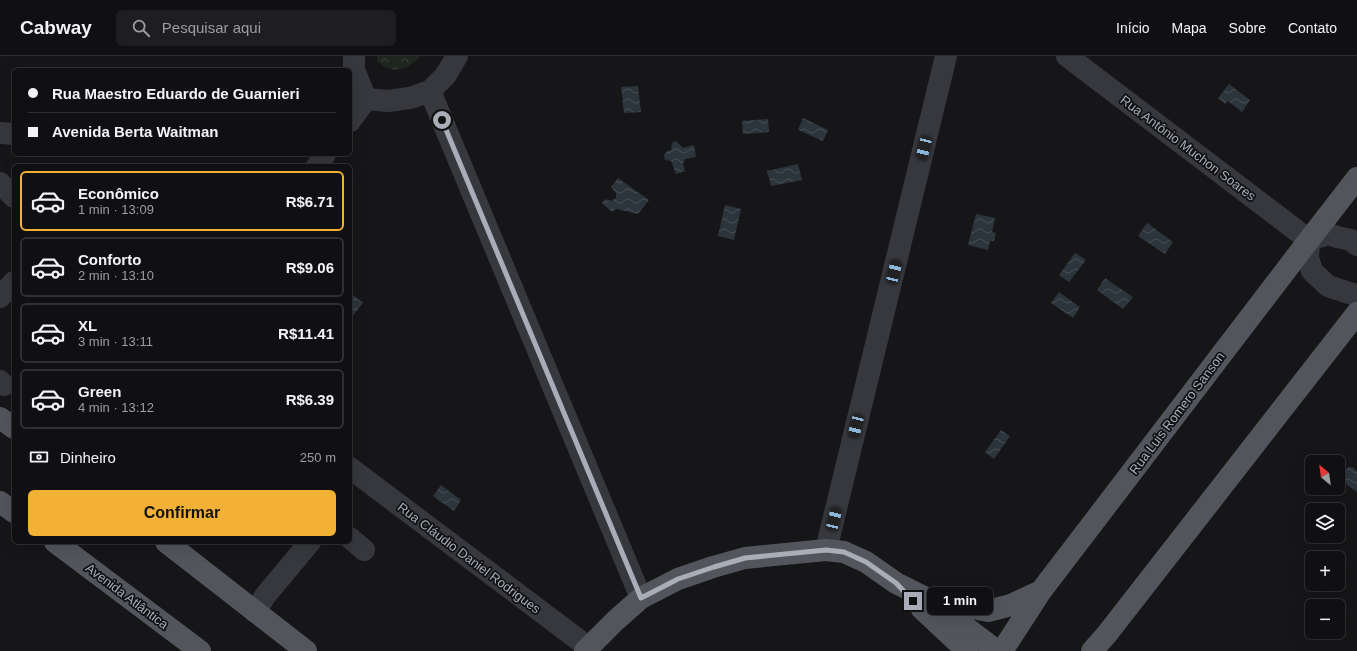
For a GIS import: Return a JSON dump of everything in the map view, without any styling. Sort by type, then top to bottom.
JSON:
[{"type":"main road","name":"Rua Luis Romero Sanson","points":[[1002,651],[1041,591],[1357,178]]},
{"type":"main road","points":[[1092,651],[1106,643],[1357,312]]},
{"type":"main road","points":[[0,418],[12,427]]},
{"type":"main road","points":[[0,502],[12,511]]},
{"type":"main road","name":"Avenida Atlântica","points":[[58,544],[200,651]]},
{"type":"main road","points":[[169,544],[306,651]]},
{"type":"main road","points":[[586,649],[641,598],[678,579],[745,558],[826,550],[844,552],[866,562],[896,583],[930,600],[997,651]]},
{"type":"main road","points":[[896,583],[913,601],[967,651]]},
{"type":"main road","points":[[930,600],[988,610],[1011,605],[1041,591]]},
{"type":"street","points":[[354,56],[354,70],[366,99]]},
{"type":"street","points":[[366,99],[388,101],[410,98],[430,90],[444,76],[457,56]]},
{"type":"street","points":[[826,550],[946,56]]},
{"type":"street","name":"Rua Antônio Muchon Soares","points":[[1067,56],[1309,240]]},
{"type":"street","points":[[430,90],[641,598]]},
{"type":"street","points":[[352,117],[366,99]]},
{"type":"street","points":[[0,133],[12,134]]},
{"type":"street","points":[[0,183],[12,195]]},
{"type":"street","points":[[1357,245],[1351,240],[1330,234],[1309,240],[1308,258],[1312,271],[1328,286],[1357,295]]},
{"type":"street","points":[[0,297],[12,284]]},
{"type":"street","name":"Rua Cláudio Daniel Rodrigues","points":[[352,470],[519,596],[586,649]]},
{"type":"street","points":[[255,612],[265,596],[308,544]]},
{"type":"green space","points":[[377,56],[420,56],[416,61],[405,68],[393,69],[382,65],[377,60]]},
{"type":"water","points":[[1229,84],[1250,100],[1242,112],[1228,101],[1225,104],[1218,98]]},
{"type":"water","points":[[638,86],[641,112],[624,113],[621,87]]},
{"type":"water","points":[[803,118],[828,130],[823,141],[798,130]]},
{"type":"water","points":[[768,119],[769,132],[743,134],[742,121]]},
{"type":"water","points":[[676,141],[683,148],[694,145],[696,157],[685,159],[683,164],[685,171],[676,174],[671,161],[665,160],[664,155],[667,151],[671,150],[672,143]]},
{"type":"water","points":[[798,164],[802,180],[771,186],[767,171]]},
{"type":"water","points":[[618,178],[649,200],[638,214],[616,209],[612,212],[602,203],[605,199],[611,201],[616,198],[616,193],[611,187]]},
{"type":"water","points":[[725,205],[741,209],[734,240],[718,236]]},
{"type":"water","points":[[976,214],[995,218],[992,232],[996,233],[994,241],[990,241],[988,250],[968,245]]},
{"type":"water","points":[[1147,223],[1173,242],[1165,254],[1138,236]]},
{"type":"water","points":[[1075,253],[1086,260],[1069,282],[1059,275]]},
{"type":"water","points":[[1105,278],[1133,297],[1123,309],[1097,290]]},
{"type":"water","points":[[1059,292],[1080,307],[1073,318],[1051,303]]},
{"type":"water","points":[[353,295],[363,303],[352,317]]},
{"type":"water","points":[[1001,430],[1010,436],[994,459],[985,452]]},
{"type":"water","points":[[1348,467],[1352,467],[1357,471],[1357,492],[1345,483],[1345,471]]},
{"type":"water","points":[[441,485],[461,500],[454,511],[433,496]]},
{"type":"route","points":[[442,120],[641,598],[678,579],[745,558],[826,550],[844,552],[866,562],[896,583],[913,601]]}]
